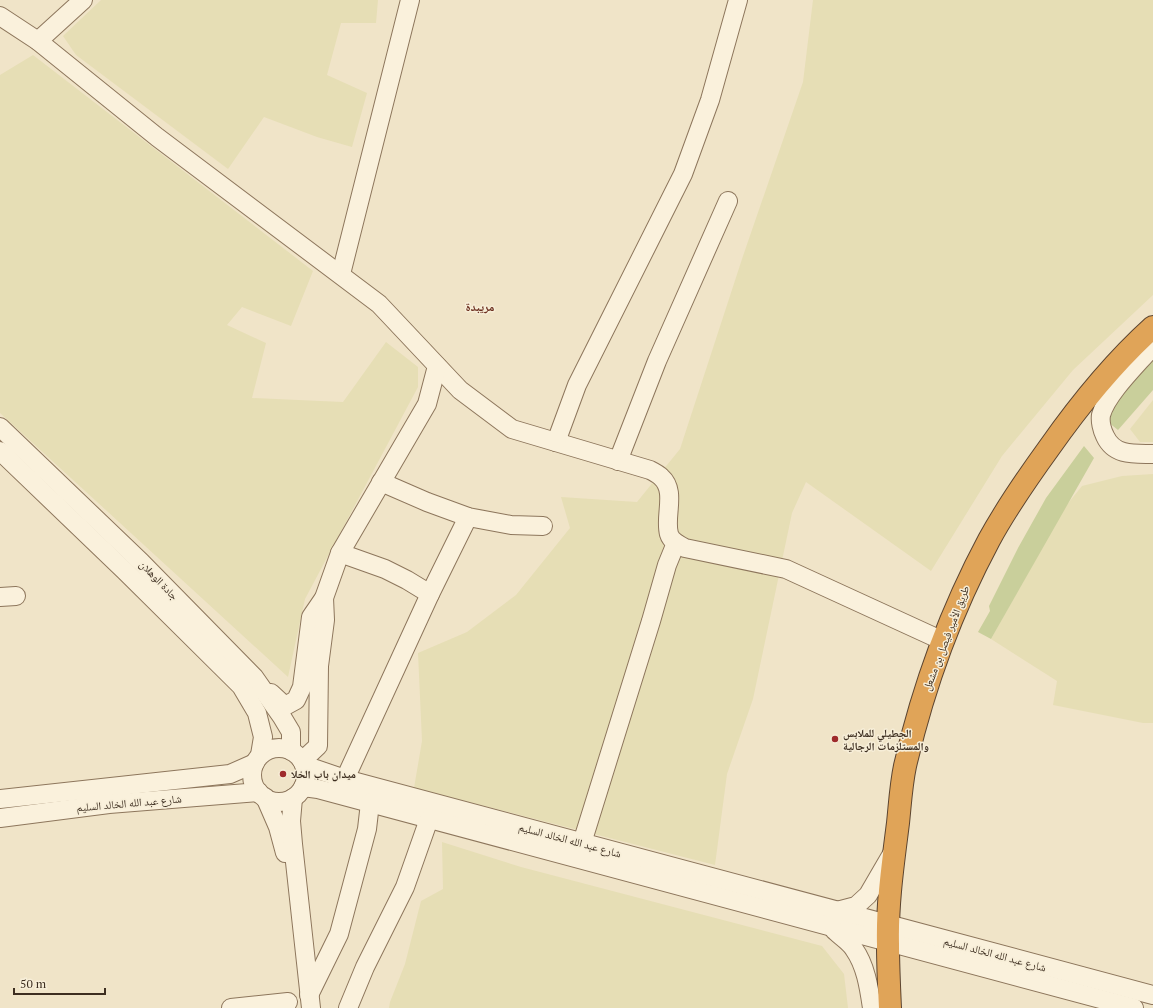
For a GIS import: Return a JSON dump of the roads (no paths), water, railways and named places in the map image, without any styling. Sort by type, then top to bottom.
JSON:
[{"type":"highway","name":"طريق الأمير فيصل بن مشعل","points":[[890,1008],[888,934],[894,850],[905,768],[924,695],[943,641],[966,585],[1013,499],[1069,419],[1097,384],[1153,327]]},
{"type":"street","points":[[38,41],[83,0]]},
{"type":"street","points":[[341,274],[410,0]]},
{"type":"street","points":[[556,442],[577,385],[683,174],[710,100],[738,0]]},
{"type":"street","points":[[0,16],[38,41],[157,137],[379,304],[460,390],[512,429],[650,470],[662,477],[669,489],[668,523],[670,535],[676,542],[685,548],[786,569],[943,641]]},
{"type":"street","points":[[618,461],[657,361],[728,200]]},
{"type":"street","points":[[1153,346],[1114,391],[1101,415],[1102,429],[1105,437],[1115,448],[1126,454],[1153,454]]},
{"type":"street","points":[[254,677],[285,706],[296,700],[302,687],[311,617],[324,598],[340,553],[427,404],[437,366]]},
{"type":"street","name":"جادة الوهلان","points":[[0,427],[141,562],[254,677],[291,732],[299,759]]},
{"type":"street","name":"جادة الوهلان","points":[[0,452],[125,571],[241,686],[257,713],[263,737],[258,759]]},
{"type":"street","points":[[0,461],[22,472]]},
{"type":"street","points":[[381,482],[427,502],[468,517],[511,525],[543,526]]},
{"type":"street","points":[[345,780],[430,594],[468,517]]},
{"type":"street","points":[[582,843],[667,566],[676,542]]},
{"type":"street","points":[[340,553],[385,569],[430,594]]},
{"type":"street","points":[[299,759],[318,746],[319,666],[325,620],[324,598]]},
{"type":"street","points":[[300,911],[278,827],[252,778],[252,771],[258,759],[265,752],[275,748],[280,748],[299,759],[306,772],[298,793],[291,820],[310,1002]]},
{"type":"street","name":"شارع عبد الله الخالد السليم","points":[[0,799],[230,774],[258,759]]},
{"type":"street","name":"شارع عبد الله الخالد السليم","points":[[299,759],[345,780],[582,843],[833,919],[854,948],[861,961],[866,975],[872,1008]]},
{"type":"street","name":"شارع عبد الله الخالد السليم","points":[[298,793],[318,789],[429,819],[833,919],[958,953],[1134,1008]]},
{"type":"street","points":[[262,795],[279,802],[298,793]]},
{"type":"street","name":"شارع عبد الله الخالد السليم","points":[[0,818],[109,804],[262,795]]},
{"type":"street","points":[[310,1002],[339,934],[367,829],[370,803]]},
{"type":"street","points":[[348,1008],[365,967],[405,887],[429,819]]},
{"type":"street","points":[[833,919],[856,906],[868,895],[894,850]]},
{"type":"street","name":"شارع عبد الله الخالد السليم","points":[[958,953],[1153,995]]},
{"type":"street","points":[[232,1008],[288,1002]]},
{"type":"place","name":"الجطيلي للملابس والمستلزمات الرجالية","points":[[835,739]]},
{"type":"place","name":"ميدان باب الخلا","points":[[283,774]]},
{"type":"district","name":"مريبدة","points":[[480,307]]}]
